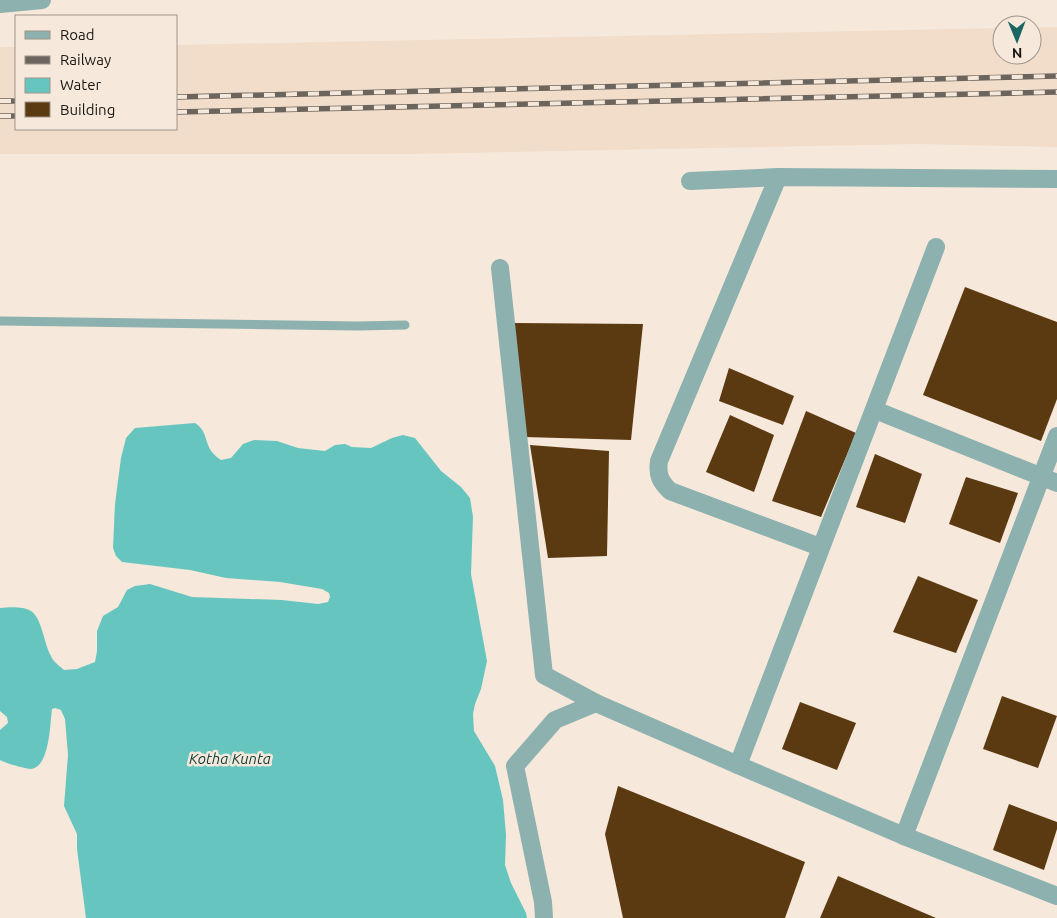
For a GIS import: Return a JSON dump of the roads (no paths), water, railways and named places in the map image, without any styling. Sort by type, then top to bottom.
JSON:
[{"type":"street","points":[[0,4],[42,0]]},
{"type":"street","points":[[690,180],[778,177],[1057,179]]},
{"type":"street","points":[[778,177],[663,452],[657,472],[661,483],[670,491],[820,547]]},
{"type":"street","points":[[738,765],[936,247]]},
{"type":"street","points":[[500,268],[544,675],[596,703],[738,765],[904,836],[1057,896]]},
{"type":"street","points":[[875,410],[1049,480]]},
{"type":"street","points":[[904,836],[1049,480],[1057,436]]},
{"type":"street","points":[[544,918],[543,902],[515,766],[555,720],[596,703]]},
{"type":"lane","points":[[0,321],[404,325]]},
{"type":"water","name":"Kotha Kunta","points":[[195,423],[203,431],[211,450],[221,460],[231,458],[243,444],[254,440],[277,441],[298,448],[325,451],[335,445],[345,444],[352,447],[371,448],[403,435],[415,438],[441,471],[461,487],[470,498],[473,517],[471,574],[487,661],[473,714],[474,731],[495,766],[503,800],[506,835],[505,865],[527,918],[86,918],[77,849],[77,834],[64,806],[68,755],[65,719],[61,710],[52,709],[48,744],[42,761],[37,766],[28,769],[0,760],[0,730],[8,723],[7,717],[0,711],[0,608],[24,608],[35,614],[52,658],[64,670],[77,669],[95,662],[97,631],[103,616],[118,607],[127,590],[135,586],[150,584],[192,597],[282,600],[318,604],[328,602],[330,597],[329,593],[322,589],[280,582],[226,578],[190,570],[122,562],[116,556],[113,548],[115,504],[121,458],[126,438],[135,428]]},
{"type":"railway","points":[[178,97],[1057,76]]},
{"type":"railway","points":[[178,112],[1057,92]]},
{"type":"railway","points":[[0,101],[15,101]]},
{"type":"railway","points":[[0,116],[15,116]]}]
